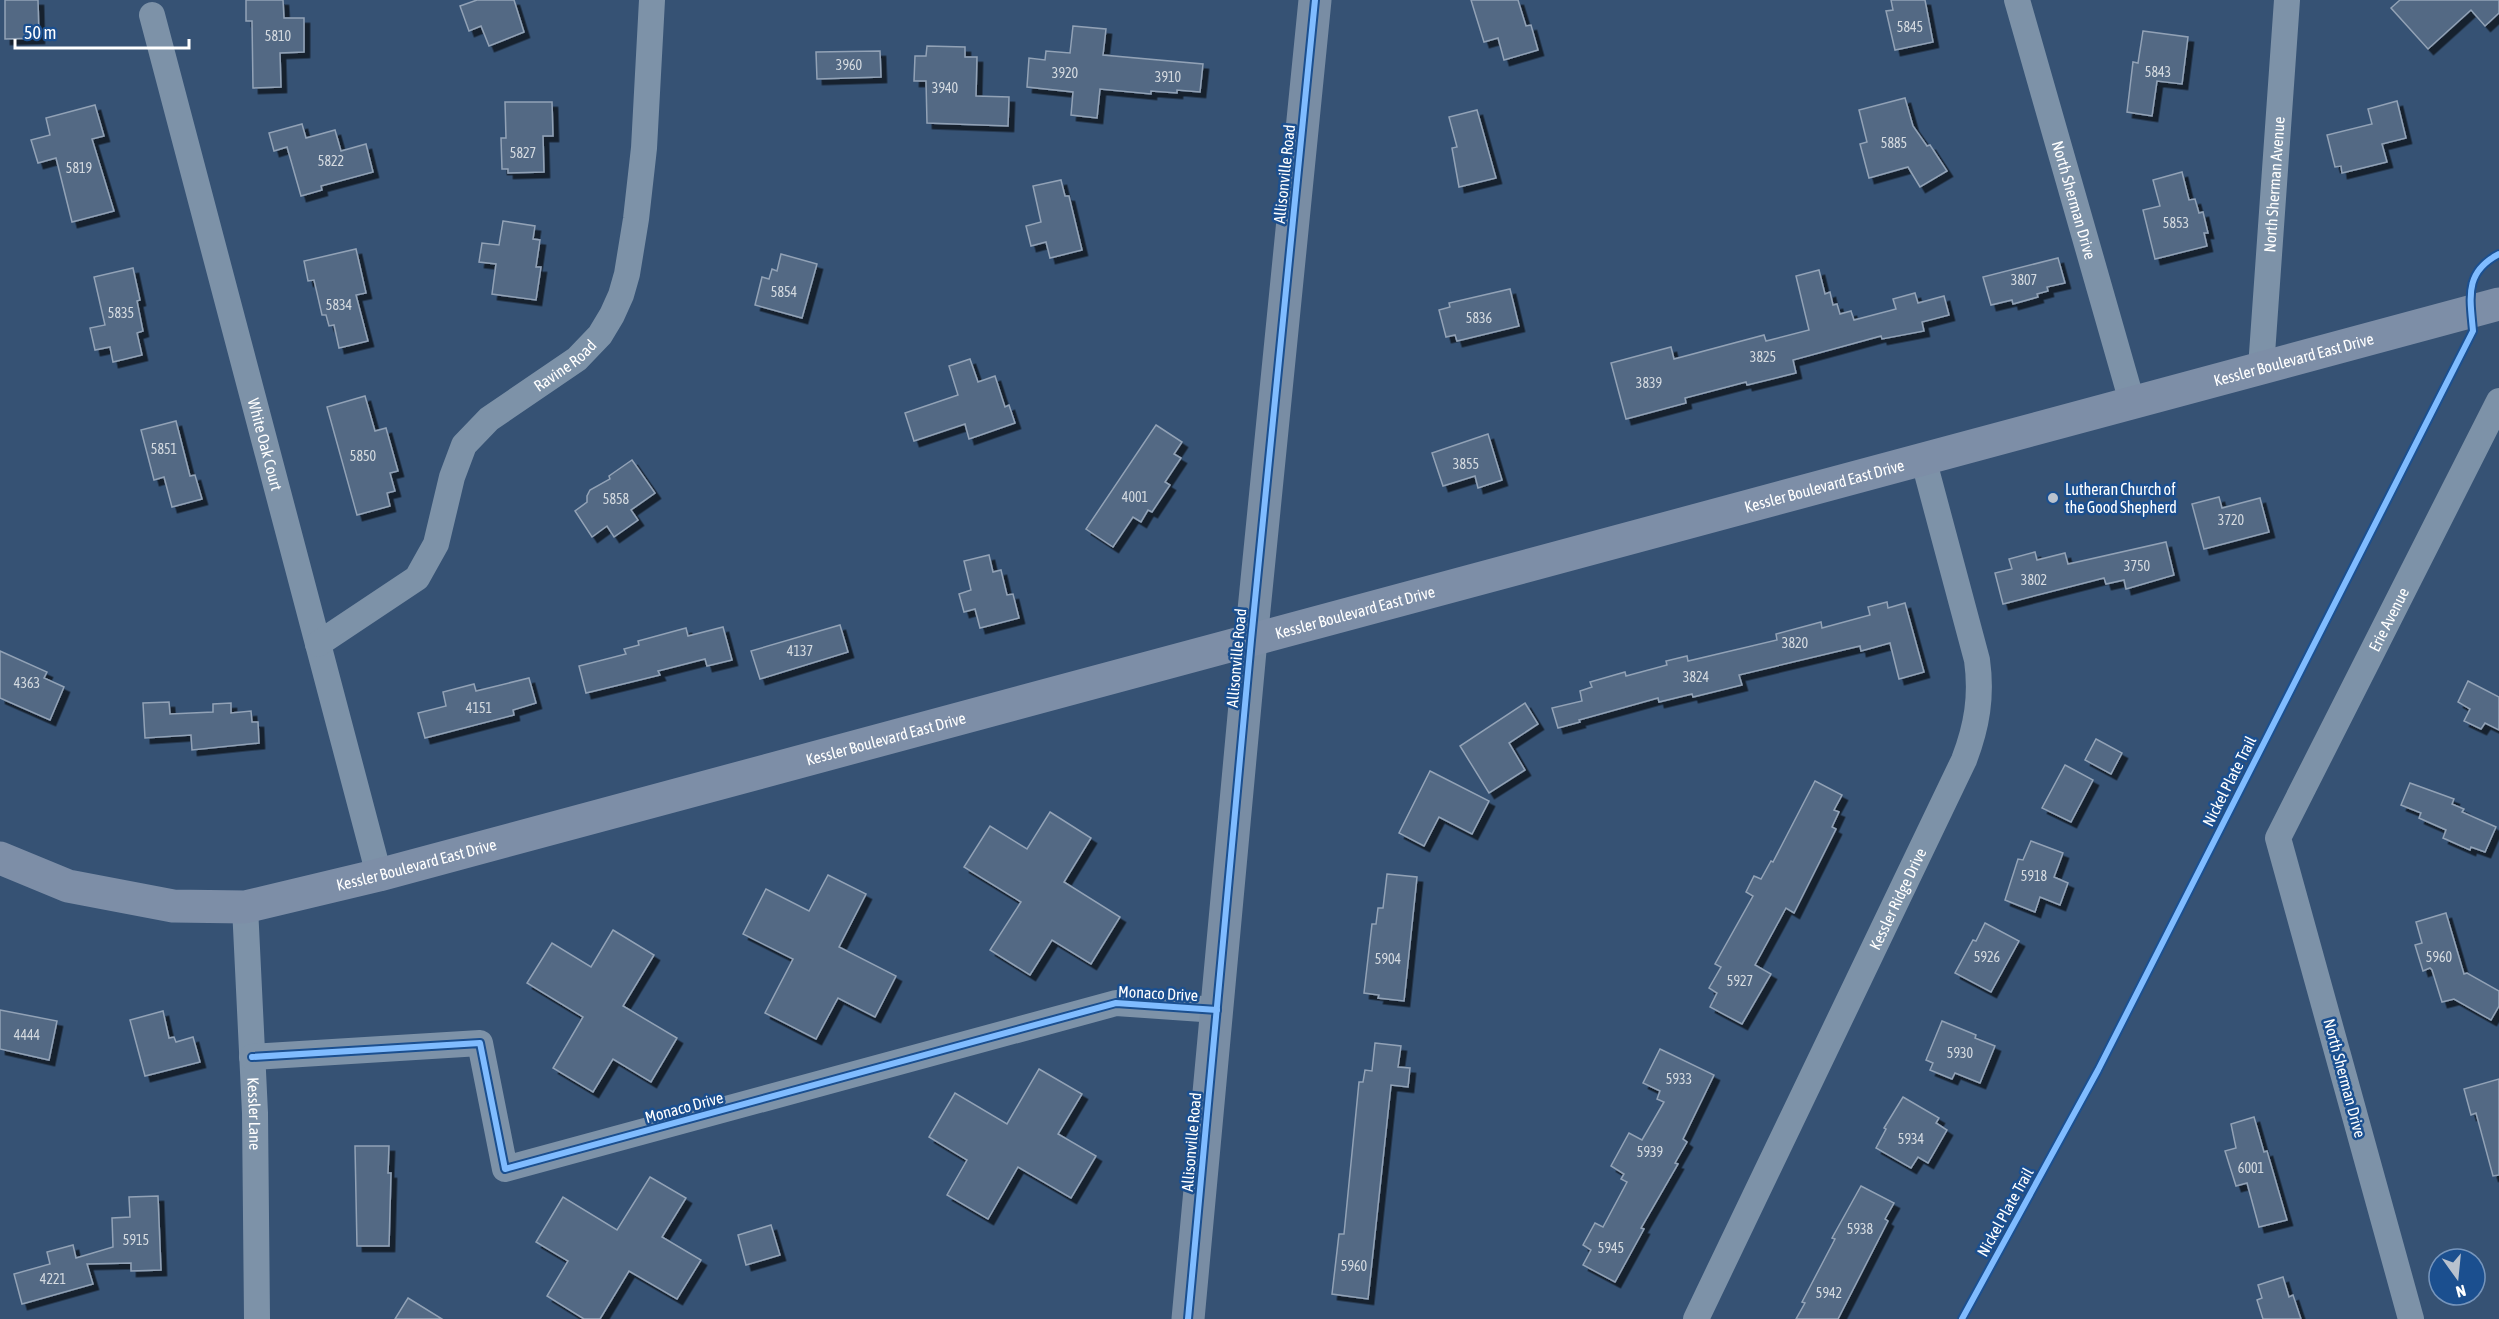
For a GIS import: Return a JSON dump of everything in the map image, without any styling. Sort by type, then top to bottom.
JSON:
[{"type":"main road","name":"Allisonville Road","points":[[1188,1319],[1251,640],[1315,0]]},
{"type":"main road","name":"Kessler Boulevard East Drive","points":[[0,858],[68,886],[146,902],[173,906],[245,907],[379,875],[2499,304]]},
{"type":"street","name":"Ravine Road","points":[[318,644],[417,578],[436,544],[452,477],[464,445],[489,419],[577,358],[600,335],[612,315],[627,274],[636,219],[644,148],[652,0]]},
{"type":"street","name":"North Sherman Drive","points":[[2018,0],[2132,402]]},
{"type":"street","name":"North Sherman Avenue","points":[[2261,368],[2287,0]]},
{"type":"street","name":"White Oak Court","points":[[152,15],[379,875]]},
{"type":"street","name":"Erie Avenue","points":[[2278,838],[2499,401]]},
{"type":"street","name":"Kessler Ridge Drive","points":[[1696,1319],[1964,760],[1978,717],[1980,682],[1977,660],[1923,458]]},
{"type":"street","name":"North Sherman Drive","points":[[2278,838],[2411,1319]]},
{"type":"street","name":"Kessler Lane","points":[[245,907],[252,1057],[257,1319]]},
{"type":"street","name":"Monaco Drive","points":[[252,1057],[480,1043],[505,1169],[1116,1003],[1217,1010]]},
{"type":"building","points":[[5,0],[38,0],[39,38],[5,39]]},
{"type":"building","points":[[246,0],[283,0],[284,18],[304,18],[304,52],[280,53],[281,87],[253,88],[252,21],[246,21]]},
{"type":"building","points":[[477,0],[514,0],[524,32],[489,46],[481,26],[469,31],[460,6]]},
{"type":"building","points":[[1471,0],[1518,0],[1526,26],[1531,25],[1538,50],[1504,60],[1498,38],[1484,42]]},
{"type":"building","points":[[1891,0],[1925,0],[1933,42],[1895,50],[1886,11],[1893,10]]},
{"type":"building","points":[[2400,0],[2499,0],[2499,13],[2485,26],[2471,10],[2428,49],[2391,8]]},
{"type":"building","points":[[1073,26],[1106,29],[1103,55],[1203,64],[1200,92],[1151,91],[1151,94],[1100,89],[1097,118],[1071,115],[1073,92],[1027,87],[1029,58],[1045,60],[1046,51],[1070,53]]},
{"type":"building","points":[[2143,31],[2188,37],[2182,84],[2157,81],[2152,116],[2127,112],[2133,62],[2138,63]]},
{"type":"building","points":[[927,46],[965,47],[965,57],[977,57],[976,96],[1009,97],[1008,126],[927,123],[926,81],[914,81],[915,56],[926,56]]},
{"type":"building","points":[[880,51],[881,77],[817,79],[816,52]]},
{"type":"building","points":[[1905,98],[1913,126],[1927,146],[1930,145],[1947,171],[1920,187],[1908,167],[1869,178],[1860,144],[1867,142],[1859,110]]},
{"type":"building","points":[[2397,101],[2406,138],[2382,144],[2387,162],[2342,173],[2341,166],[2335,167],[2327,135],[2372,124],[2368,109]]},
{"type":"building","points":[[505,102],[552,102],[553,136],[543,136],[544,172],[508,173],[508,169],[502,169],[501,138],[506,138]]},
{"type":"building","points":[[95,105],[104,136],[92,139],[114,211],[72,222],[56,158],[38,163],[31,140],[50,135],[46,118]]},
{"type":"building","points":[[1477,110],[1496,178],[1459,187],[1452,148],[1457,147],[1449,117]]},
{"type":"building","points":[[302,124],[306,138],[335,130],[341,151],[366,144],[373,172],[321,186],[322,190],[301,196],[287,147],[274,151],[269,133]]},
{"type":"building","points":[[2182,172],[2189,200],[2195,199],[2199,213],[2203,212],[2208,233],[2204,233],[2207,246],[2155,259],[2143,210],[2160,206],[2153,180]]},
{"type":"building","points":[[1061,180],[1065,196],[1069,196],[1082,250],[1050,258],[1046,242],[1031,246],[1026,226],[1041,222],[1033,186]]},
{"type":"building","points":[[503,221],[535,226],[533,239],[540,240],[536,267],[541,267],[536,300],[492,294],[496,264],[479,262],[482,243],[499,245]]},
{"type":"building","points":[[356,249],[366,293],[356,295],[368,341],[339,348],[334,325],[329,326],[326,315],[322,315],[314,280],[308,281],[304,261]]},
{"type":"building","points":[[781,254],[817,264],[802,318],[755,305],[762,277],[769,279],[772,269],[777,271]]},
{"type":"building","points":[[2058,258],[2065,283],[2047,287],[2048,291],[2037,294],[2038,297],[2013,304],[2012,300],[1991,305],[1983,277]]},
{"type":"building","points":[[133,268],[140,300],[137,301],[143,331],[137,333],[142,355],[113,362],[110,347],[95,350],[90,328],[105,325],[94,277]]},
{"type":"building","points":[[1819,270],[1825,294],[1830,292],[1833,305],[1837,304],[1840,314],[1851,311],[1854,320],[1896,309],[1893,299],[1915,293],[1918,303],[1944,296],[1949,315],[1922,322],[1924,331],[1882,339],[1881,336],[1793,360],[1796,373],[1747,385],[1746,382],[1685,398],[1686,403],[1626,419],[1611,363],[1671,347],[1674,359],[1764,335],[1766,341],[1809,330],[1796,276]]},
{"type":"building","points":[[1510,289],[1519,326],[1457,341],[1455,335],[1446,337],[1439,310],[1450,307],[1449,303]]},
{"type":"building","points":[[970,359],[978,382],[995,376],[1005,407],[1009,405],[1015,423],[969,439],[965,424],[914,441],[905,413],[958,395],[949,366]]},
{"type":"building","points":[[365,396],[375,431],[386,428],[398,471],[390,473],[395,491],[387,493],[390,506],[357,515],[327,407]]},
{"type":"building","points":[[176,421],[190,476],[195,475],[202,499],[172,507],[164,477],[154,480],[141,430]]},
{"type":"building","points":[[1156,425],[1182,442],[1174,454],[1181,458],[1165,482],[1170,485],[1152,512],[1148,510],[1141,522],[1133,517],[1113,547],[1086,529]]},
{"type":"building","points":[[1488,434],[1502,480],[1478,488],[1475,476],[1443,486],[1432,453]]},
{"type":"building","points":[[632,460],[655,493],[631,510],[638,520],[614,537],[607,526],[592,537],[575,511],[587,502],[590,490],[610,479],[609,476]]},
{"type":"building","points":[[2219,497],[2222,508],[2260,498],[2269,532],[2204,549],[2192,504]]},
{"type":"building","points":[[2166,542],[2174,575],[2126,589],[2124,580],[2106,584],[2104,578],[2003,604],[1995,573],[2012,569],[2009,559],[2035,552],[2037,560],[2065,553],[2068,564]]},
{"type":"building","points":[[989,555],[993,572],[1001,570],[1007,595],[1013,594],[1019,618],[980,628],[975,609],[964,612],[959,594],[971,590],[964,561]]},
{"type":"building","points":[[1887,602],[1888,608],[1905,603],[1924,672],[1899,679],[1890,643],[1861,651],[1860,646],[1739,675],[1742,685],[1693,697],[1692,694],[1659,702],[1658,698],[1558,728],[1552,708],[1582,701],[1580,691],[1592,687],[1590,682],[1625,672],[1626,676],[1667,665],[1666,661],[1687,656],[1688,661],[1777,640],[1776,634],[1821,622],[1822,628],[1870,615],[1868,607]]},
{"type":"building","points":[[840,625],[848,652],[760,679],[751,651]]},
{"type":"building","points":[[723,627],[732,660],[707,666],[705,659],[658,671],[660,675],[586,693],[579,666],[626,654],[624,649],[639,645],[638,641],[686,628],[688,636]]},
{"type":"building","points":[[0,651],[47,672],[44,678],[64,687],[50,720],[0,698]]},
{"type":"building","points":[[529,678],[536,703],[513,710],[514,715],[425,738],[418,713],[446,706],[443,692],[474,684],[476,691]]},
{"type":"building","points":[[2468,681],[2499,697],[2499,730],[2485,723],[2481,729],[2464,721],[2470,709],[2458,702]]},
{"type":"building","points":[[169,702],[170,714],[213,712],[213,704],[231,703],[231,713],[251,711],[252,722],[258,722],[259,743],[192,750],[191,735],[145,738],[143,703]]},
{"type":"building","points":[[1525,703],[1538,724],[1509,743],[1525,770],[1489,793],[1460,746]]},
{"type":"building","points":[[2096,739],[2122,753],[2111,774],[2085,760]]},
{"type":"building","points":[[2065,765],[2093,780],[2071,822],[2042,808]]},
{"type":"building","points":[[1430,771],[1489,801],[1472,834],[1439,817],[1424,846],[1399,833]]},
{"type":"building","points":[[1815,781],[1842,795],[1834,810],[1839,812],[1832,827],[1836,829],[1794,913],[1786,908],[1755,965],[1771,974],[1742,1024],[1710,1007],[1717,993],[1709,988],[1721,967],[1715,964],[1753,896],[1746,892],[1754,876],[1761,879],[1771,861],[1773,862]]},
{"type":"building","points":[[2410,783],[2454,799],[2452,804],[2464,809],[2462,812],[2496,827],[2485,852],[2471,847],[2470,850],[2443,838],[2446,830],[2419,818],[2421,813],[2401,805]]},
{"type":"building","points":[[1050,812],[1091,838],[1064,882],[1120,917],[1091,964],[1052,940],[1030,975],[990,950],[1021,902],[964,867],[990,826],[1027,849]]},
{"type":"building","points":[[2031,841],[2063,853],[2054,877],[2068,883],[2060,905],[2040,897],[2035,912],[2005,900],[2018,859],[2023,860]]},
{"type":"building","points":[[1387,874],[1417,877],[1404,1001],[1378,998],[1379,995],[1364,993],[1372,924],[1376,924],[1378,908],[1383,908]]},
{"type":"building","points":[[828,875],[866,894],[839,947],[896,976],[875,1017],[838,998],[816,1039],[765,1013],[793,959],[743,934],[766,889],[809,911]]},
{"type":"building","points":[[2446,913],[2464,974],[2467,973],[2499,991],[2499,1006],[2491,1020],[2454,999],[2442,1002],[2432,970],[2430,968],[2423,971],[2415,945],[2422,943],[2416,922]]},
{"type":"building","points":[[1985,923],[2019,941],[1991,992],[1955,973]]},
{"type":"building","points":[[613,930],[654,955],[623,1006],[677,1038],[651,1082],[613,1059],[593,1092],[553,1068],[583,1017],[527,983],[552,943],[591,967]]},
{"type":"building","points":[[0,1010],[57,1021],[49,1060],[0,1049]]},
{"type":"building","points":[[163,1011],[169,1038],[174,1037],[176,1042],[193,1037],[200,1062],[145,1076],[130,1020]]},
{"type":"building","points":[[1942,1021],[1976,1035],[1975,1038],[1995,1046],[1980,1083],[1955,1073],[1952,1079],[1930,1070],[1933,1063],[1926,1060]]},
{"type":"building","points":[[1375,1043],[1401,1046],[1398,1067],[1410,1068],[1408,1087],[1391,1085],[1368,1299],[1332,1294],[1339,1234],[1344,1234],[1359,1082],[1363,1082],[1365,1070],[1372,1071]]},
{"type":"building","points":[[1660,1049],[1714,1075],[1683,1139],[1687,1142],[1675,1163],[1678,1164],[1641,1228],[1644,1229],[1615,1282],[1583,1265],[1591,1250],[1583,1245],[1595,1223],[1603,1227],[1627,1182],[1621,1179],[1624,1174],[1611,1166],[1629,1133],[1642,1140],[1664,1102],[1657,1099],[1660,1091],[1643,1083]]},
{"type":"building","points":[[1039,1069],[1082,1094],[1058,1134],[1096,1156],[1071,1198],[1018,1167],[988,1219],[947,1195],[967,1160],[929,1137],[955,1093],[1007,1124]]},
{"type":"building","points":[[2499,1079],[2499,1175],[2493,1176],[2476,1113],[2471,1115],[2464,1089]]},
{"type":"building","points":[[1903,1097],[1939,1118],[1936,1123],[1947,1130],[1928,1163],[1918,1157],[1911,1168],[1876,1148],[1886,1129],[1884,1128]]},
{"type":"building","points":[[2254,1117],[2264,1152],[2267,1151],[2287,1220],[2259,1227],[2247,1183],[2236,1186],[2225,1151],[2236,1148],[2231,1124]]},
{"type":"building","points":[[355,1146],[389,1146],[388,1173],[391,1173],[389,1246],[357,1246]]},
{"type":"building","points":[[650,1177],[686,1198],[662,1237],[701,1260],[677,1299],[629,1271],[600,1319],[584,1319],[547,1296],[568,1261],[536,1242],[563,1197],[617,1230]]},
{"type":"building","points":[[1861,1186],[1894,1203],[1885,1219],[1888,1221],[1838,1319],[1796,1319],[1805,1303],[1802,1302],[1835,1239],[1832,1238]]},
{"type":"building","points":[[158,1196],[161,1270],[131,1271],[131,1263],[87,1264],[93,1284],[22,1304],[14,1274],[50,1264],[47,1252],[73,1245],[76,1258],[113,1247],[112,1218],[130,1217],[129,1197]]},
{"type":"building","points":[[771,1225],[780,1255],[746,1265],[738,1235]]},
{"type":"building","points":[[2283,1277],[2289,1297],[2293,1295],[2301,1319],[2263,1319],[2257,1300],[2262,1298],[2258,1285]]},
{"type":"building","points":[[408,1298],[442,1319],[395,1319]]},
{"type":"cycle path","points":[[1188,1319],[1251,640],[1315,0]]},
{"type":"cycle path","name":"Nickel Plate Trail","points":[[1962,1319],[2098,1070],[2473,331],[2471,296],[2475,277],[2488,261],[2499,254]]},
{"type":"cycle path","points":[[252,1057],[480,1043],[505,1169],[1116,1003],[1217,1010]]},
{"type":"place","name":"Lutheran Church of the Good Shepherd","points":[[2053,498]]}]
